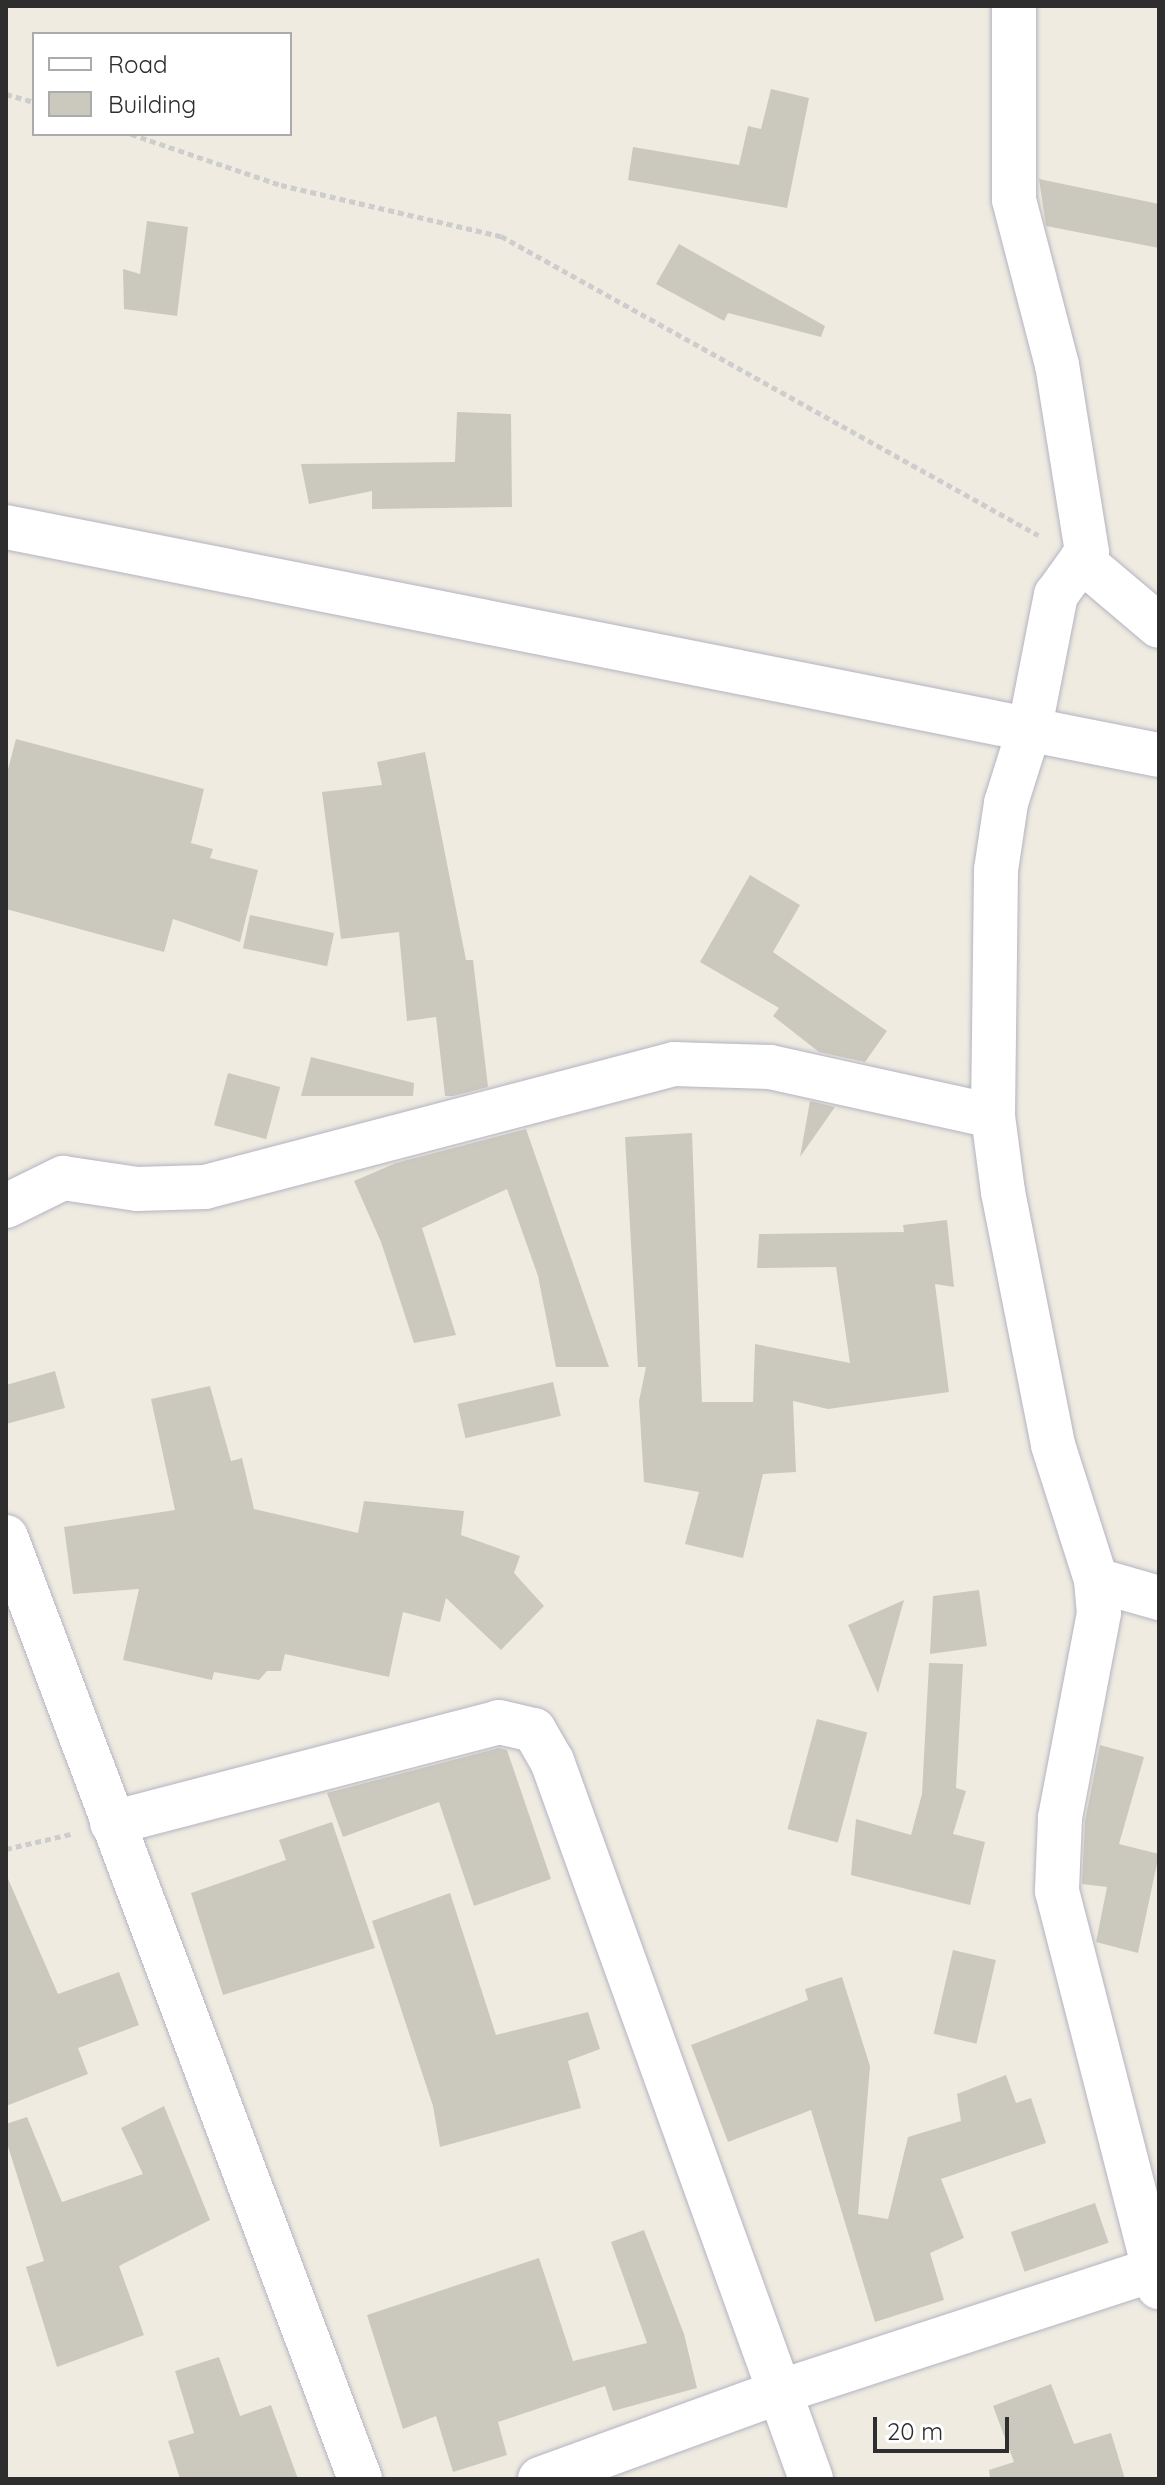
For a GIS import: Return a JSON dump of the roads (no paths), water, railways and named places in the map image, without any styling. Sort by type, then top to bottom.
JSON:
[{"type":"street","points":[[540,2479],[779,2392],[1156,2279],[1057,1891],[1060,1818],[1099,1613],[1096,1580],[1053,1445],[1003,1192],[993,1116],[996,870],[1006,803],[1030,727],[1056,595],[1087,552],[1057,365],[1014,200],[1014,6]]},
{"type":"street","points":[[6,527],[1030,727],[1159,755]]},
{"type":"street","points":[[1081,560],[1159,626]]},
{"type":"street","points":[[6,1206],[63,1178],[150,1190],[205,1187],[674,1064],[770,1067],[993,1116]]},
{"type":"street","points":[[6,1537],[360,2479]]},
{"type":"street","points":[[1096,1580],[1159,1598]]},
{"type":"street","points":[[112,1823],[499,1722],[519,1723],[534,1730],[552,1761],[811,2479]]}]
